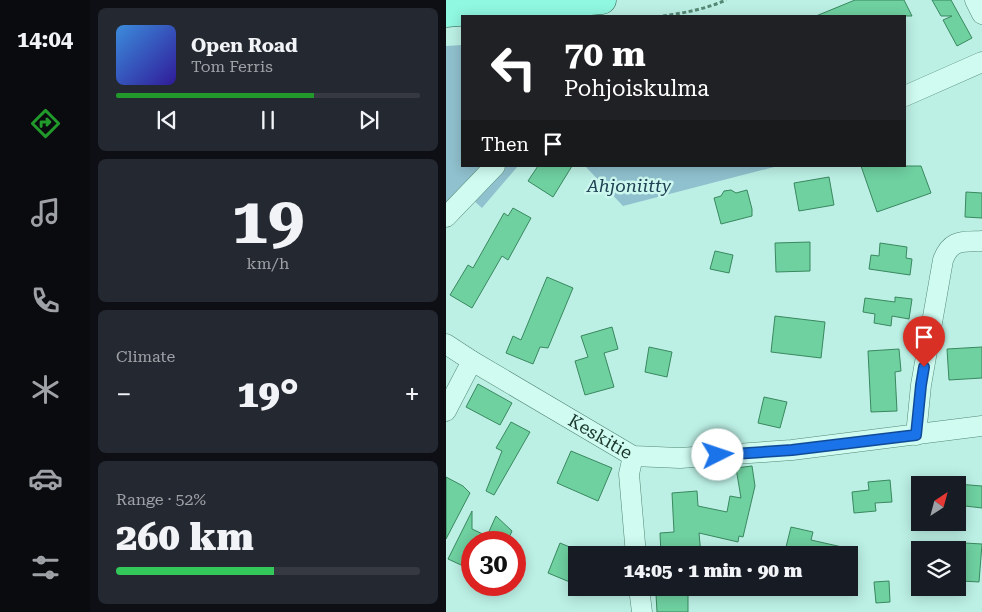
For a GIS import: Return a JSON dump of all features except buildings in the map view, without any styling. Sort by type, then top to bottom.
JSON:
[{"type":"main road","points":[[446,14],[541,2],[602,0]]},
{"type":"street","points":[[975,0],[982,14]]},
{"type":"street","points":[[906,96],[982,62]]},
{"type":"street","points":[[446,217],[494,167]]},
{"type":"street","points":[[916,435],[921,385],[943,260],[947,250],[952,245],[962,242],[982,241]]},
{"type":"street","name":"Keskitie","points":[[446,344],[633,456],[680,458],[792,450],[982,426]]},
{"type":"street","points":[[446,411],[472,361]]},
{"type":"street","points":[[633,456],[629,474],[635,546]]},
{"type":"street","points":[[640,596],[642,612]]},
{"type":"path","points":[[670,15],[715,5],[726,0]]},
{"type":"green space","points":[[461,45],[461,167],[517,167],[482,208],[461,189],[446,205],[446,46]]},
{"type":"green space","name":"Ahjoniitty","points":[[586,167],[774,167],[623,206]]},
{"type":"route","points":[[718,455],[792,450],[916,435],[924,367]]}]
